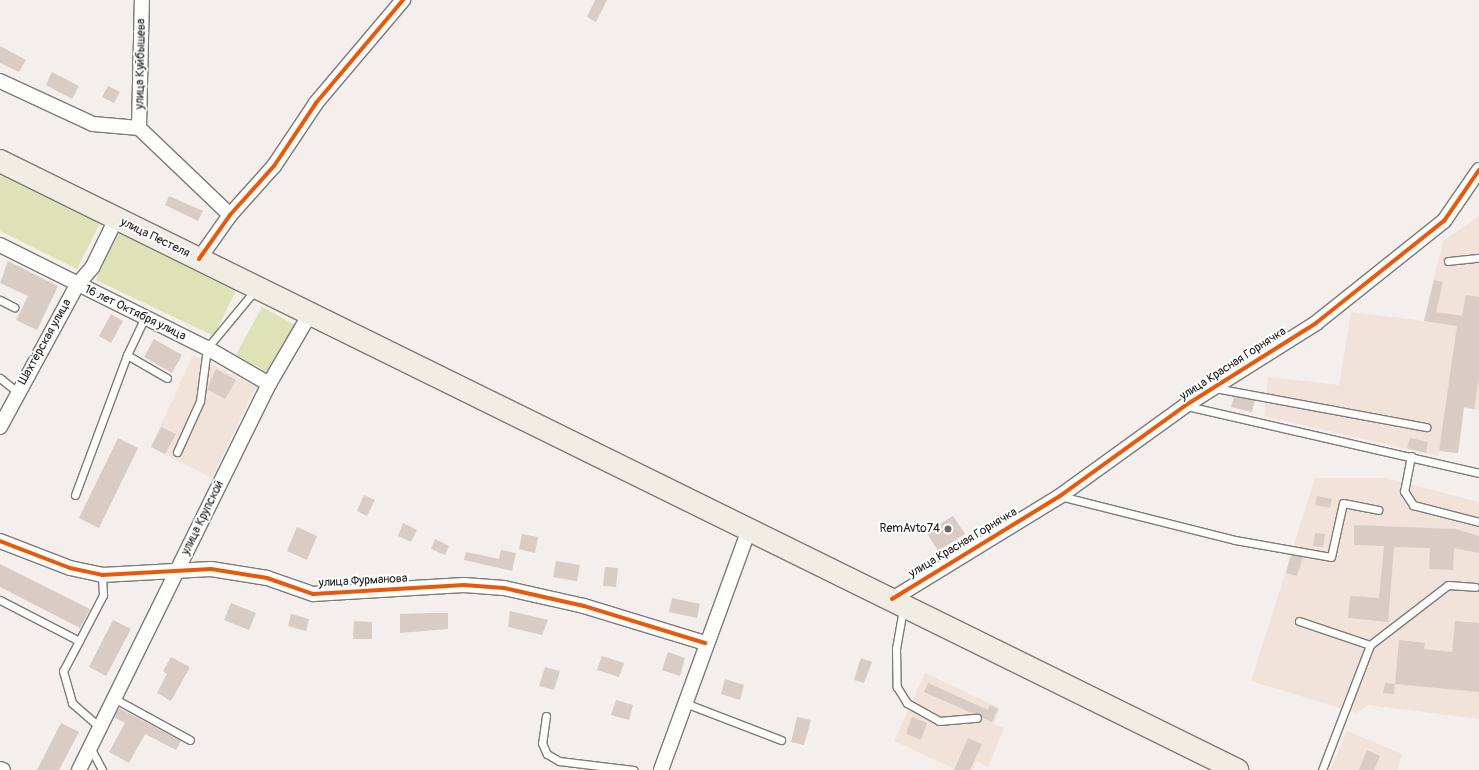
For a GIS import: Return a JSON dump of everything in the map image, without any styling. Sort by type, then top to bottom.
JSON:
[{"type":"main road","name":"улица Пестеля","points":[[0,161],[199,259],[311,312],[1237,770]]},
{"type":"street","name":"улица Куйбышева","points":[[139,128],[142,0]]},
{"type":"street","points":[[199,259],[230,215],[274,166],[316,103],[403,0]]},
{"type":"street","points":[[0,81],[93,124],[139,128],[230,215]]},
{"type":"street","name":"улица Красная Горнячка","points":[[898,602],[1060,496],[1186,405],[1316,323],[1438,226],[1479,170]]},
{"type":"street","name":"Шахтёрская улица","points":[[0,427],[17,392],[76,285],[92,268],[116,218]]},
{"type":"street","name":"16 лет Октября улица","points":[[0,245],[76,285],[207,348],[269,384]]},
{"type":"street","name":"улица Крупской","points":[[79,770],[91,749],[100,728],[117,700],[177,572],[269,384],[311,312]]},
{"type":"street","points":[[661,770],[705,643],[749,529]]},
{"type":"street","name":"улица Фурманова","points":[[0,541],[70,568],[102,575],[177,572],[211,568],[242,572],[313,594],[464,585],[504,588],[584,606],[705,643]]},
{"type":"lane","points":[[1448,261],[1479,258]]},
{"type":"lane","points":[[177,452],[200,401],[207,348],[258,287]]},
{"type":"lane","points":[[0,300],[14,307]]},
{"type":"lane","points":[[75,494],[126,355],[145,317]]},
{"type":"lane","points":[[126,355],[167,378]]},
{"type":"lane","points":[[0,378],[17,392]]},
{"type":"lane","points":[[1214,388],[1426,426]]},
{"type":"lane","points":[[1186,405],[1479,473]]},
{"type":"lane","points":[[1411,456],[1404,491],[1413,505],[1479,522]]},
{"type":"lane","points":[[1060,496],[1235,540],[1331,557],[1343,503],[1378,510]]},
{"type":"lane","points":[[100,728],[72,703],[63,671],[103,595],[102,575]]},
{"type":"lane","points":[[1322,770],[1370,644],[1448,585],[1475,587]]},
{"type":"lane","points":[[0,600],[79,641]]},
{"type":"lane","points":[[898,602],[896,648],[897,687],[910,705],[939,721],[977,718]]},
{"type":"lane","points":[[1299,621],[1370,644]]},
{"type":"lane","points":[[117,700],[190,740]]},
{"type":"lane","points":[[684,703],[781,740]]},
{"type":"lane","points":[[546,716],[542,743],[547,754],[559,761],[633,770]]},
{"type":"lane","points":[[91,749],[102,770]]},
{"type":"shaded area","points":[[1479,216],[1479,410],[1464,408],[1458,453],[1439,451],[1438,456],[1264,416],[1268,377],[1339,385],[1351,312],[1424,321],[1443,241]]},
{"type":"shaded area","points":[[193,355],[256,386],[212,478],[151,447]]},
{"type":"shaded area","points":[[1315,478],[1386,478],[1479,502],[1479,719],[1368,705],[1356,713],[1251,681]]},
{"type":"shaded area","points":[[925,673],[1000,708],[994,724],[1004,728],[988,767],[977,761],[973,770],[957,770],[894,741]]},
{"type":"shaded area","points":[[1347,731],[1402,754],[1398,770],[1330,770]]},
{"type":"green space","points":[[0,170],[101,221],[77,269],[0,231]]},
{"type":"green space","points":[[119,230],[238,286],[214,336],[96,280]]},
{"type":"green space","points":[[262,307],[295,325],[269,373],[236,355]]},
{"type":"building","points":[[595,0],[607,0],[596,22],[587,17]]},
{"type":"building","points":[[0,46],[26,60],[19,72],[0,63]]},
{"type":"building","points":[[52,72],[79,86],[72,99],[46,85]]},
{"type":"building","points":[[108,86],[120,92],[114,103],[102,97]]},
{"type":"building","points":[[169,196],[203,211],[198,221],[165,205]]},
{"type":"building","points":[[8,261],[58,286],[37,330],[16,320],[28,296],[0,283]]},
{"type":"building","points":[[1434,280],[1443,282],[1436,312],[1462,316],[1466,295],[1479,297],[1479,378],[1474,409],[1464,407],[1458,453],[1439,451],[1457,326],[1424,321]]},
{"type":"building","points":[[111,314],[123,321],[111,343],[99,336]]},
{"type":"building","points":[[154,339],[182,355],[172,373],[144,357]]},
{"type":"building","points":[[216,369],[236,380],[225,399],[207,389]]},
{"type":"building","points":[[1234,397],[1255,400],[1252,412],[1231,407]]},
{"type":"building","points":[[161,427],[176,434],[165,454],[151,447]]},
{"type":"building","points":[[118,438],[138,448],[99,528],[79,518]]},
{"type":"building","points":[[1410,438],[1428,442],[1426,453],[1407,448]]},
{"type":"building","points":[[364,495],[375,500],[367,516],[357,511]]},
{"type":"building","points":[[1317,496],[1332,499],[1330,508],[1315,505]]},
{"type":"building","points":[[953,516],[965,534],[938,551],[926,532]]},
{"type":"building","points":[[403,523],[417,530],[411,542],[398,536]]},
{"type":"building","points":[[1354,525],[1456,529],[1479,536],[1479,553],[1454,548],[1453,570],[1429,569],[1430,548],[1394,547],[1388,622],[1348,618],[1350,596],[1379,598],[1384,546],[1354,545]]},
{"type":"building","points":[[297,527],[317,536],[307,560],[287,551]]},
{"type":"building","points":[[1315,533],[1325,534],[1323,547],[1313,546]]},
{"type":"building","points":[[522,534],[538,537],[535,553],[519,549]]},
{"type":"building","points":[[435,539],[449,546],[445,555],[431,549]]},
{"type":"building","points":[[501,550],[516,553],[512,571],[464,560],[466,552],[499,559]]},
{"type":"building","points":[[1291,555],[1303,557],[1297,576],[1286,573]]},
{"type":"building","points":[[556,561],[580,565],[577,581],[553,577]]},
{"type":"building","points":[[0,564],[90,609],[80,628],[0,587]]},
{"type":"building","points":[[605,567],[618,568],[616,587],[603,586]]},
{"type":"building","points":[[672,598],[700,604],[697,618],[669,612]]},
{"type":"building","points":[[231,603],[256,613],[249,630],[224,620]]},
{"type":"building","points":[[510,611],[548,620],[542,635],[508,627]]},
{"type":"building","points":[[448,613],[448,629],[400,633],[400,614]]},
{"type":"building","points":[[291,614],[309,619],[306,631],[288,626]]},
{"type":"building","points":[[113,620],[131,629],[106,676],[89,667]]},
{"type":"building","points":[[354,621],[372,622],[372,639],[353,639]]},
{"type":"building","points":[[1455,621],[1479,623],[1479,692],[1395,684],[1399,640],[1425,643],[1424,649],[1452,652]]},
{"type":"building","points":[[668,652],[685,658],[680,676],[662,670]]},
{"type":"building","points":[[602,656],[624,663],[619,677],[597,670]]},
{"type":"building","points":[[171,657],[190,667],[171,701],[157,693],[167,674],[163,671]]},
{"type":"building","points":[[861,658],[872,662],[864,683],[854,680]]},
{"type":"building","points":[[545,667],[560,671],[554,690],[539,686]]},
{"type":"building","points":[[725,679],[744,685],[740,700],[721,694]]},
{"type":"building","points":[[928,683],[988,710],[990,705],[998,709],[992,722],[924,692]]},
{"type":"building","points":[[1385,683],[1395,684],[1394,694],[1383,693]]},
{"type":"building","points":[[616,700],[633,705],[629,720],[611,715]]},
{"type":"building","points":[[119,708],[181,741],[176,750],[145,734],[129,763],[109,752],[125,723],[114,717]]},
{"type":"building","points":[[797,717],[811,720],[804,745],[791,742]]},
{"type":"building","points":[[912,717],[927,723],[921,740],[906,734]]},
{"type":"building","points":[[61,723],[79,732],[59,770],[37,770]]},
{"type":"building","points":[[968,738],[982,744],[970,770],[954,770]]},
{"type":"building","points":[[1367,750],[1380,756],[1374,770],[1359,770]]},
{"type":"cycle path","points":[[199,259],[230,215],[274,166],[316,103],[403,0]]},
{"type":"cycle path","points":[[892,599],[1060,496],[1186,405],[1316,323],[1444,221],[1479,170]]},
{"type":"cycle path","points":[[0,541],[70,568],[102,575],[211,569],[267,578],[313,594],[464,585],[504,588],[584,606],[705,643]]},
{"type":"place","name":"RemAvto74","points":[[948,529]]}]
